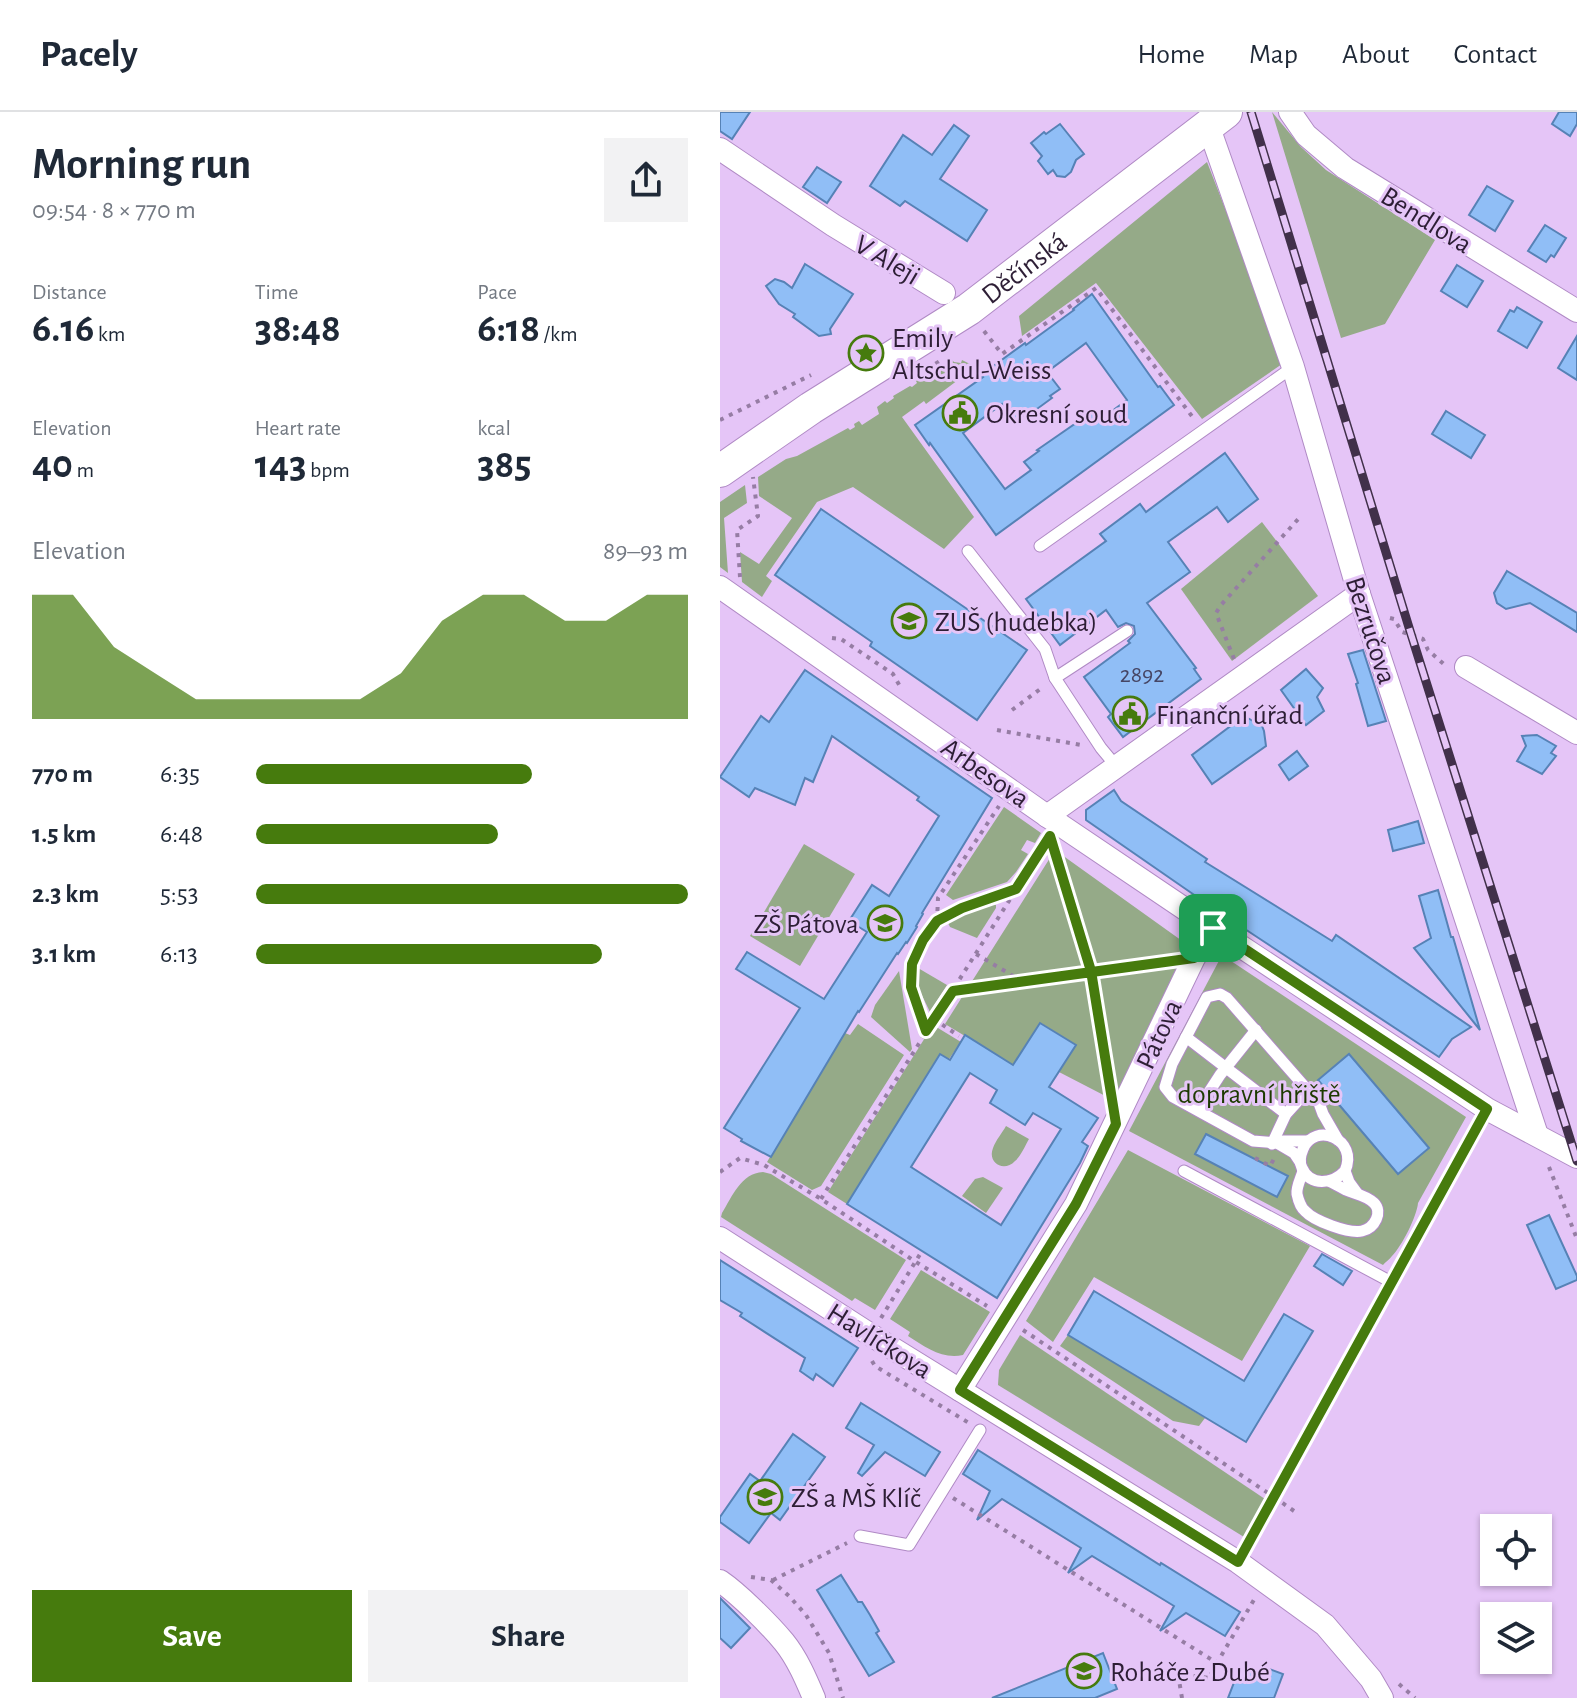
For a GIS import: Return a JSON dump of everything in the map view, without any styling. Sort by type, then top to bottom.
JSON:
[{"type":"main road","name":"Děčínská","points":[[720,471],[811,408],[969,309],[1217,119]]},
{"type":"main road","name":"Děčínská","points":[[720,444],[811,408]]},
{"type":"street","name":"Bendlova","points":[[1290,112],[1306,135],[1345,168],[1577,311]]},
{"type":"street","name":"Bezručova","points":[[1217,119],[1362,603],[1537,1135]]},
{"type":"street","name":"V Aleji","points":[[720,149],[833,225],[944,293]]},
{"type":"street","name":"Arbesova","points":[[730,587],[1047,816],[1213,928],[1487,1109],[1577,1157]]},
{"type":"street","points":[[1047,816],[1116,766],[1362,603]]},
{"type":"street","points":[[1466,667],[1577,733]]},
{"type":"street","name":"Pátova","points":[[960,1390],[1076,1204],[1194,958],[1213,928]]},
{"type":"street","name":"Havlíčkova","points":[[720,1238],[1238,1562],[1325,1625],[1371,1679],[1382,1698]]},
{"type":"street","points":[[730,1578],[731,1588],[785,1643],[814,1698]]},
{"type":"lane","points":[[1040,546],[1293,367]]},
{"type":"lane","points":[[968,551],[1045,649],[1055,678],[1116,766]]},
{"type":"lane","points":[[1055,678],[1127,631]]},
{"type":"lane","points":[[1300,1202],[1307,1189],[1324,1181],[1340,1176],[1345,1171],[1349,1157],[1347,1151],[1319,1103],[1227,998],[1220,994],[1207,997],[1172,1064],[1165,1087],[1173,1097],[1253,1141],[1274,1144],[1294,1153],[1302,1166],[1307,1176],[1324,1181],[1350,1192],[1357,1193],[1375,1203],[1378,1209],[1375,1222],[1363,1231],[1315,1218],[1303,1210],[1296,1193],[1302,1166],[1301,1152],[1313,1138],[1323,1114]]},
{"type":"lane","points":[[1198,1109],[1256,1030]]},
{"type":"lane","points":[[1186,1037],[1286,1114]]},
{"type":"lane","points":[[1274,1144],[1286,1114],[1307,1091]]},
{"type":"lane","points":[[1356,1349],[1487,1109]]},
{"type":"lane","points":[[1274,1144],[1313,1138],[1332,1137],[1338,1140]]},
{"type":"lane","points":[[1184,1171],[1393,1283]]},
{"type":"lane","points":[[1345,1171],[1357,1193]]},
{"type":"lane","points":[[860,1536],[909,1545],[980,1430]]},
{"type":"path","points":[[984,330],[1002,354],[1096,288],[1203,430]]},
{"type":"path","points":[[730,587],[737,530],[758,516],[752,475]]},
{"type":"path","points":[[1237,666],[1216,613],[1300,517]]},
{"type":"path","points":[[1362,603],[1394,619],[1402,632],[1423,639],[1428,650],[1446,667],[1466,667]]},
{"type":"path","points":[[1012,710],[1055,678]]},
{"type":"path","points":[[997,730],[1101,748]]},
{"type":"path","points":[[937,921],[938,898],[1001,802]]},
{"type":"path","points":[[821,1199],[1050,836],[1091,971],[1116,1124]]},
{"type":"path","points":[[926,1031],[911,987],[912,964],[923,940],[937,921],[962,908],[1016,889]]},
{"type":"path","points":[[976,954],[1022,981]]},
{"type":"path","points":[[953,991],[1194,958]]},
{"type":"path","points":[[934,1019],[959,1036]]},
{"type":"path","points":[[1537,1135],[1577,1239]]},
{"type":"path","points":[[720,1172],[740,1158],[764,1165],[997,1311]]},
{"type":"path","points":[[883,1315],[922,1251]]},
{"type":"path","points":[[1018,1326],[1294,1511]]},
{"type":"path","points":[[1238,1562],[1356,1349]]},
{"type":"path","points":[[943,1492],[1217,1663]]},
{"type":"path","points":[[730,1578],[771,1580],[860,1536]]},
{"type":"path","points":[[771,1580],[806,1615],[829,1653],[843,1698]]},
{"type":"path","points":[[1182,1698],[1178,1674],[1209,1678],[1256,1596]]},
{"type":"green space","points":[[1272,112],[1301,147],[1326,170],[1435,240],[1385,324],[1341,338]]},
{"type":"green space","points":[[1207,162],[1285,362],[1202,419],[1096,283],[1022,336],[1019,316]]},
{"type":"green space","points":[[952,360],[970,364],[967,368],[970,371],[926,404],[924,401],[902,417],[974,517],[944,549],[853,487],[817,502],[766,576],[772,581],[762,597],[742,582],[740,552],[759,564],[792,518],[759,496],[758,477],[786,459],[848,428],[850,430],[859,421],[862,425],[879,414],[877,407],[885,401],[887,403],[893,396]]},
{"type":"green space","points":[[745,485],[747,503],[724,518],[728,573],[720,567],[720,502]]},
{"type":"green space","points":[[1262,522],[1318,596],[1232,661],[1181,589]]},
{"type":"green space","points":[[1004,807],[1041,833],[1035,843],[1027,840],[1021,850],[1028,854],[1007,882],[953,900],[946,895]]},
{"type":"green space","points":[[804,844],[855,874],[800,966],[750,936]]},
{"type":"green space","points":[[1055,850],[1192,948],[1117,1102],[1059,1072],[1076,1045],[1041,1023],[1013,1065],[945,1024]]},
{"type":"green space","points":[[991,903],[996,908],[977,938],[950,927],[950,919]]},
{"type":"green space","name":"dopravní hřiště","points":[[1222,955],[1466,1117],[1418,1203],[1404,1238],[1383,1265],[1129,1131]]},
{"type":"green space","points":[[918,968],[947,985],[930,1012],[914,979]]},
{"type":"green space","points":[[899,971],[910,1052],[871,1017],[875,1005]]},
{"type":"green space","points":[[858,1024],[904,1055],[821,1186],[812,1190],[767,1162],[845,1033],[850,1035]]},
{"type":"green space","points":[[933,1025],[961,1042],[847,1204],[828,1192]]},
{"type":"green space","points":[[1006,1126],[1029,1139],[1011,1165],[1002,1166],[994,1162],[992,1153]]},
{"type":"green space","points":[[1128,1150],[1310,1246],[1242,1361],[1094,1277],[1053,1342],[1026,1321]]},
{"type":"green space","points":[[763,1172],[771,1174],[906,1260],[875,1310],[855,1298],[852,1301],[721,1217],[743,1181]]},
{"type":"green space","points":[[983,1177],[1003,1188],[986,1213],[962,1196],[975,1179]]},
{"type":"green space","points":[[921,1270],[990,1312],[963,1355],[948,1356],[928,1348],[908,1336],[910,1332],[890,1319]]},
{"type":"green space","points":[[1020,1335],[1265,1499],[1244,1537],[998,1385],[999,1370]]},
{"type":"green space","points":[[1068,1335],[1205,1418],[1199,1426],[1173,1421],[1060,1346]]},
{"type":"building","points":[[720,112],[750,112],[732,139],[720,131]]},
{"type":"building","points":[[1559,112],[1577,112],[1577,124],[1570,136],[1552,124]]},
{"type":"building","points":[[1060,124],[1084,154],[1065,177],[1057,176],[1053,170],[1048,174],[1038,161],[1042,156],[1031,143]]},
{"type":"building","points":[[954,125],[969,136],[940,179],[987,210],[967,241],[905,201],[900,206],[870,186],[903,135],[932,155]]},
{"type":"building","points":[[817,167],[841,182],[827,203],[803,187]]},
{"type":"building","points":[[1487,186],[1513,201],[1495,231],[1469,215]]},
{"type":"building","points":[[1545,225],[1566,238],[1554,257],[1551,255],[1546,262],[1528,251]]},
{"type":"building","points":[[805,264],[853,294],[830,329],[831,334],[819,336],[793,317],[795,314],[779,304],[766,286],[775,279],[792,288]]},
{"type":"building","points":[[1457,265],[1483,281],[1467,307],[1441,291]]},
{"type":"building","name":"Okresní soud","points":[[1092,294],[1174,405],[996,535],[915,425]],"holes":[[[1086,343],[1127,400],[1101,419],[1095,410],[1037,450],[1024,462],[1031,470],[1005,489],[963,433],[1002,404],[1015,422],[1052,398],[1050,396],[1060,389],[1047,372]]]},
{"type":"building","points":[[1517,307],[1542,322],[1527,348],[1498,331],[1510,310],[1514,312]]},
{"type":"building","points":[[1577,336],[1577,380],[1558,368]]},
{"type":"building","points":[[1446,411],[1485,435],[1471,458],[1432,434]]},
{"type":"building","points":[[1225,453],[1258,499],[1228,522],[1217,507],[1168,542],[1190,572],[1147,603],[1201,679],[1123,737],[1108,717],[1111,714],[1084,677],[1130,643],[1128,641],[1135,634],[1134,626],[1126,623],[1118,627],[1106,610],[1060,645],[1026,599],[1106,541],[1100,534],[1140,504],[1146,512]]},
{"type":"building","points":[[821,509],[1027,650],[977,720],[775,575]]},
{"type":"building","points":[[1507,571],[1577,613],[1577,632],[1530,603],[1506,609],[1497,603],[1494,593]]},
{"type":"building","points":[[1363,650],[1386,721],[1368,726],[1348,654]]},
{"type":"building","points":[[1306,669],[1323,688],[1317,697],[1324,711],[1306,725],[1281,690]]},
{"type":"building","points":[[805,670],[992,798],[922,913],[917,927],[858,1011],[771,1157],[724,1128],[800,1008],[736,969],[747,952],[824,999],[867,932],[849,921],[872,885],[889,896],[939,816],[917,800],[919,797],[832,736],[813,782],[805,778],[795,805],[755,788],[749,797],[720,777],[761,716],[769,722]]},
{"type":"building","points":[[1244,716],[1262,726],[1266,746],[1212,784],[1192,755]]},
{"type":"building","points":[[1537,735],[1556,746],[1551,753],[1556,756],[1542,774],[1517,761],[1526,746],[1522,736]]},
{"type":"building","points":[[1297,751],[1308,766],[1289,780],[1279,765]]},
{"type":"building","points":[[1114,790],[1121,801],[1207,859],[1205,862],[1332,941],[1336,935],[1471,1027],[1452,1039],[1439,1057],[1216,910],[1086,820],[1086,810]]},
{"type":"building","points":[[1418,821],[1424,843],[1393,851],[1388,830]]},
{"type":"building","points":[[1438,890],[1480,1030],[1414,948],[1431,938],[1419,896]]},
{"type":"building","points":[[1040,1023],[1076,1045],[1049,1087],[1098,1118],[1082,1142],[1088,1146],[1080,1163],[997,1298],[847,1204],[940,1054],[950,1060],[965,1035],[1013,1065]],"holes":[[[970,1073],[997,1090],[990,1103],[1025,1125],[1033,1113],[1061,1129],[1001,1225],[911,1167]]]},
{"type":"building","points":[[1349,1054],[1429,1148],[1398,1174],[1318,1080]]},
{"type":"building","points":[[1206,1134],[1288,1176],[1277,1197],[1195,1154]]},
{"type":"building","points":[[1549,1215],[1577,1276],[1577,1280],[1556,1289],[1527,1225]]},
{"type":"building","points":[[1322,1254],[1352,1271],[1343,1285],[1314,1266]]},
{"type":"building","points":[[720,1260],[858,1348],[833,1386],[816,1374],[813,1380],[800,1371],[805,1358],[720,1300]]},
{"type":"building","points":[[1094,1291],[1244,1381],[1284,1314],[1313,1331],[1246,1442],[1068,1335]]},
{"type":"building","points":[[861,1403],[940,1452],[925,1476],[885,1452],[862,1476],[858,1473],[874,1445],[846,1428]]},
{"type":"building","name":"ZŠ a MŠ Klíč","points":[[793,1434],[825,1457],[780,1520],[771,1513],[749,1543],[720,1522],[720,1517],[750,1474],[760,1481]]},
{"type":"building","points":[[978,1450],[1240,1612],[1225,1636],[1186,1613],[1160,1631],[1174,1606],[1092,1556],[1068,1573],[1081,1548],[1002,1499],[977,1520],[990,1491],[963,1474]]},
{"type":"building","points":[[841,1575],[870,1615],[879,1631],[876,1633],[894,1662],[869,1676],[817,1590]]},
{"type":"building","points":[[720,1598],[750,1628],[731,1648],[720,1638]]},
{"type":"building","name":"Roháče z Dubé","points":[[1103,1653],[1117,1689],[1095,1698],[992,1698]]},
{"type":"building","points":[[1240,1667],[1261,1675],[1264,1667],[1283,1674],[1274,1698],[1228,1698]]},
{"type":"railway","points":[[1251,112],[1577,1161]]},
{"type":"place","name":"Emily Altschul-Weiss","points":[[866,353]]},
{"type":"place","name":"Okresní soud","points":[[960,413]]},
{"type":"place","name":"ZUŠ (hudebka)","points":[[909,621]]},
{"type":"place","name":"Finanční úřad","points":[[1130,714]]},
{"type":"place","name":"ZŠ Pátova","points":[[885,923]]},
{"type":"place","name":"ZŠ a MŠ Klíč","points":[[765,1497]]},
{"type":"place","name":"Roháče z Dubé","points":[[1084,1671]]},
{"type":"route","points":[[1213,928],[1194,958],[1091,971],[953,991],[926,1031],[911,987],[912,964],[923,940],[937,921],[962,908],[1016,889],[1050,836],[1091,971],[1116,1124],[1076,1204],[960,1390],[1238,1562],[1487,1109],[1213,928]]}]
